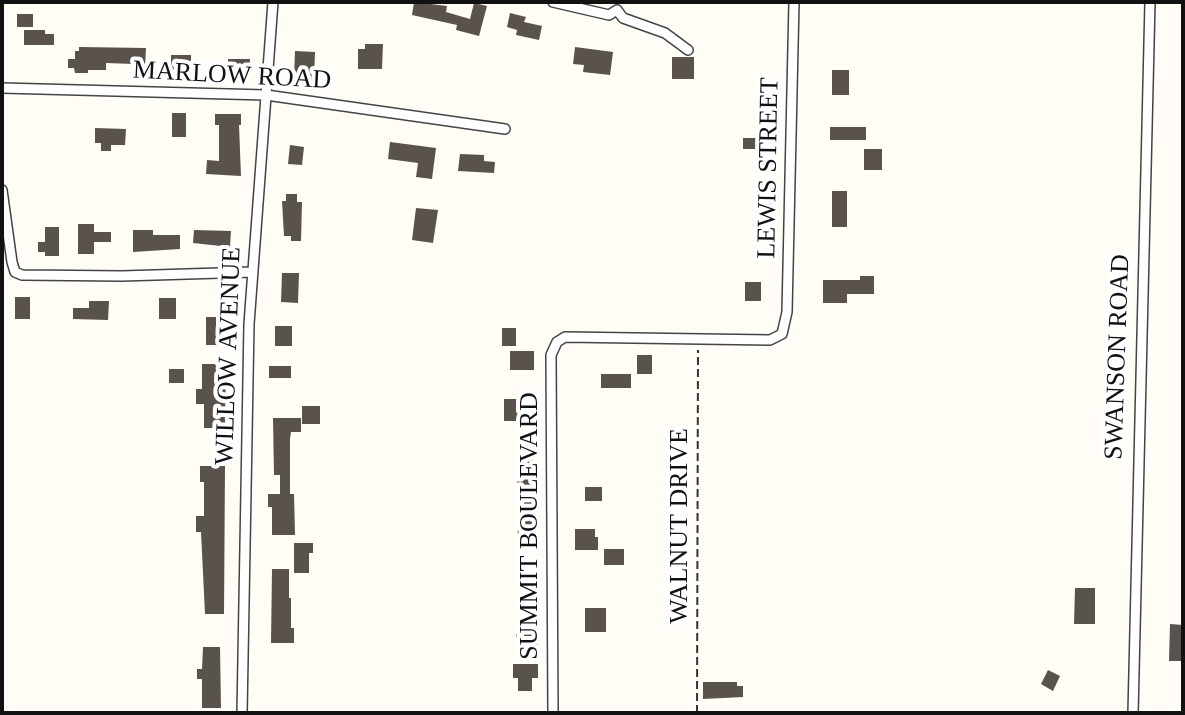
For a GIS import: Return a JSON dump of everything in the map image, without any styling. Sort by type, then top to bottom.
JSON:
[{"type":"street","name":"WILLOW AVENUE","points":[[242,713],[253,272],[273,2]]},
{"type":"street","points":[[553,2],[609,15],[619,6],[623,18],[665,33],[688,50]]},
{"type":"street","name":"LEWIS STREET","points":[[698,339],[770,340],[782,334],[787,312],[794,2]]},
{"type":"street","name":"SWANSON ROAD","points":[[1133,713],[1150,2]]},
{"type":"street","name":"MARLOW ROAD","points":[[2,88],[266,95],[505,129]]},
{"type":"street","points":[[2,190],[12,262],[15,272],[22,275],[253,272]]},
{"type":"street","name":"SUMMIT BOULEVARD","points":[[553,713],[551,355],[559,340],[565,337],[698,339]]},
{"type":"path","name":"WALNUT DRIVE","points":[[697,713],[698,339]]},
{"type":"building","points":[[414,2],[447,6],[446,12],[470,19],[474,3],[487,6],[479,36],[456,30],[457,25],[412,15]]},
{"type":"building","points":[[510,13],[526,17],[524,22],[542,26],[539,40],[516,35],[517,30],[507,27]]},
{"type":"building","points":[[17,14],[33,14],[33,27],[17,27]]},
{"type":"building","points":[[24,30],[45,30],[45,34],[54,34],[54,45],[24,45]]},
{"type":"building","points":[[365,44],[383,44],[382,69],[358,69],[358,49],[365,49]]},
{"type":"building","points":[[79,47],[146,48],[145,68],[134,67],[134,64],[106,63],[106,70],[75,73],[74,68],[68,68],[68,59],[75,59],[75,51],[79,51]]},
{"type":"building","points":[[575,47],[613,52],[610,75],[583,72],[584,65],[573,64]]},
{"type":"building","points":[[295,51],[315,52],[314,79],[294,79]]},
{"type":"building","points":[[171,55],[191,55],[191,70],[171,70]]},
{"type":"building","points":[[672,57],[694,57],[694,79],[672,79]]},
{"type":"building","points":[[228,59],[250,59],[249,73],[228,72]]},
{"type":"building","points":[[832,70],[849,70],[849,95],[832,95]]},
{"type":"building","points":[[172,113],[186,113],[186,137],[172,137]]},
{"type":"building","points":[[215,114],[241,114],[241,176],[206,174],[207,160],[219,161],[219,125],[215,125]]},
{"type":"building","points":[[830,127],[866,127],[866,140],[830,140]]},
{"type":"building","points":[[95,128],[126,129],[125,145],[111,145],[111,151],[101,151],[101,143],[95,143]]},
{"type":"building","points":[[743,138],[767,138],[767,149],[743,149]]},
{"type":"building","points":[[390,142],[436,148],[432,179],[416,177],[418,163],[388,159]]},
{"type":"building","points":[[290,145],[304,147],[302,165],[288,164]]},
{"type":"building","points":[[864,149],[882,149],[882,170],[864,170]]},
{"type":"building","points":[[460,154],[484,155],[484,161],[495,162],[494,173],[458,171]]},
{"type":"building","points":[[832,191],[847,191],[847,227],[832,227]]},
{"type":"building","points":[[286,194],[297,194],[297,202],[302,202],[301,241],[291,241],[291,236],[284,236],[282,201],[286,201]]},
{"type":"building","points":[[755,198],[775,198],[775,211],[755,211]]},
{"type":"building","points":[[416,208],[438,210],[433,243],[412,240]]},
{"type":"building","points":[[78,224],[94,224],[94,232],[111,232],[111,242],[94,242],[94,254],[78,254]]},
{"type":"building","points":[[45,227],[59,227],[59,256],[45,256],[45,252],[38,252],[38,242],[45,242]]},
{"type":"building","points":[[133,230],[153,230],[153,235],[180,235],[180,249],[133,252]]},
{"type":"building","points":[[194,230],[231,231],[230,247],[193,243]]},
{"type":"building","points":[[282,273],[299,273],[298,303],[281,302]]},
{"type":"building","points":[[860,276],[874,276],[874,294],[847,294],[847,303],[823,303],[823,280],[860,280]]},
{"type":"building","points":[[745,282],[761,282],[761,301],[745,301]]},
{"type":"building","points":[[15,297],[30,297],[30,319],[15,319]]},
{"type":"building","points":[[159,298],[176,298],[176,319],[159,319]]},
{"type":"building","points":[[89,301],[109,301],[108,320],[73,319],[73,308],[89,308]]},
{"type":"building","points":[[206,317],[216,317],[216,328],[224,328],[224,345],[206,345]]},
{"type":"building","points":[[275,326],[292,326],[292,346],[275,346]]},
{"type":"building","points":[[502,328],[516,328],[516,346],[502,346]]},
{"type":"building","points":[[510,351],[534,351],[534,370],[510,370]]},
{"type":"building","points":[[637,355],[652,355],[652,374],[637,374]]},
{"type":"building","points":[[202,364],[226,364],[225,428],[204,428],[204,404],[196,404],[196,389],[202,389]]},
{"type":"building","points":[[269,366],[291,366],[291,378],[269,378]]},
{"type":"building","points":[[169,369],[184,369],[184,383],[169,383]]},
{"type":"building","points":[[601,374],[631,374],[631,388],[601,388]]},
{"type":"building","points":[[504,399],[519,399],[519,421],[504,421]]},
{"type":"building","points":[[302,406],[320,406],[320,424],[302,424]]},
{"type":"building","points":[[273,418],[301,418],[301,432],[291,432],[290,439],[290,494],[294,494],[295,535],[272,535],[272,507],[268,507],[268,494],[280,494],[280,475],[274,475]]},
{"type":"building","points":[[517,443],[533,443],[533,549],[518,549]]},
{"type":"building","points":[[200,466],[225,466],[224,614],[205,614],[201,532],[196,532],[196,516],[204,516],[204,482],[200,482]]},
{"type":"building","points":[[585,487],[602,487],[602,501],[585,501]]},
{"type":"building","points":[[575,529],[595,529],[598,550],[575,550]]},
{"type":"building","points":[[294,543],[313,543],[313,553],[309,553],[309,573],[294,573]]},
{"type":"building","points":[[604,549],[624,549],[624,565],[604,565]]},
{"type":"building","points":[[272,569],[289,569],[294,643],[271,643]]},
{"type":"building","points":[[1075,588],[1095,588],[1095,624],[1074,624]]},
{"type":"building","points":[[585,608],[606,608],[606,632],[585,632]]},
{"type":"building","points":[[1170,624],[1183,625],[1183,661],[1169,661]]},
{"type":"building","points":[[516,631],[538,631],[538,645],[516,645]]},
{"type":"building","points":[[203,647],[220,647],[221,708],[202,708],[202,679],[197,679],[197,669],[202,669]]},
{"type":"building","points":[[513,664],[538,664],[538,678],[532,678],[532,691],[518,691],[518,678],[513,678]]},
{"type":"building","points":[[1048,670],[1060,676],[1053,691],[1041,684]]},
{"type":"building","points":[[703,682],[737,682],[737,686],[743,686],[743,697],[703,699]]}]
